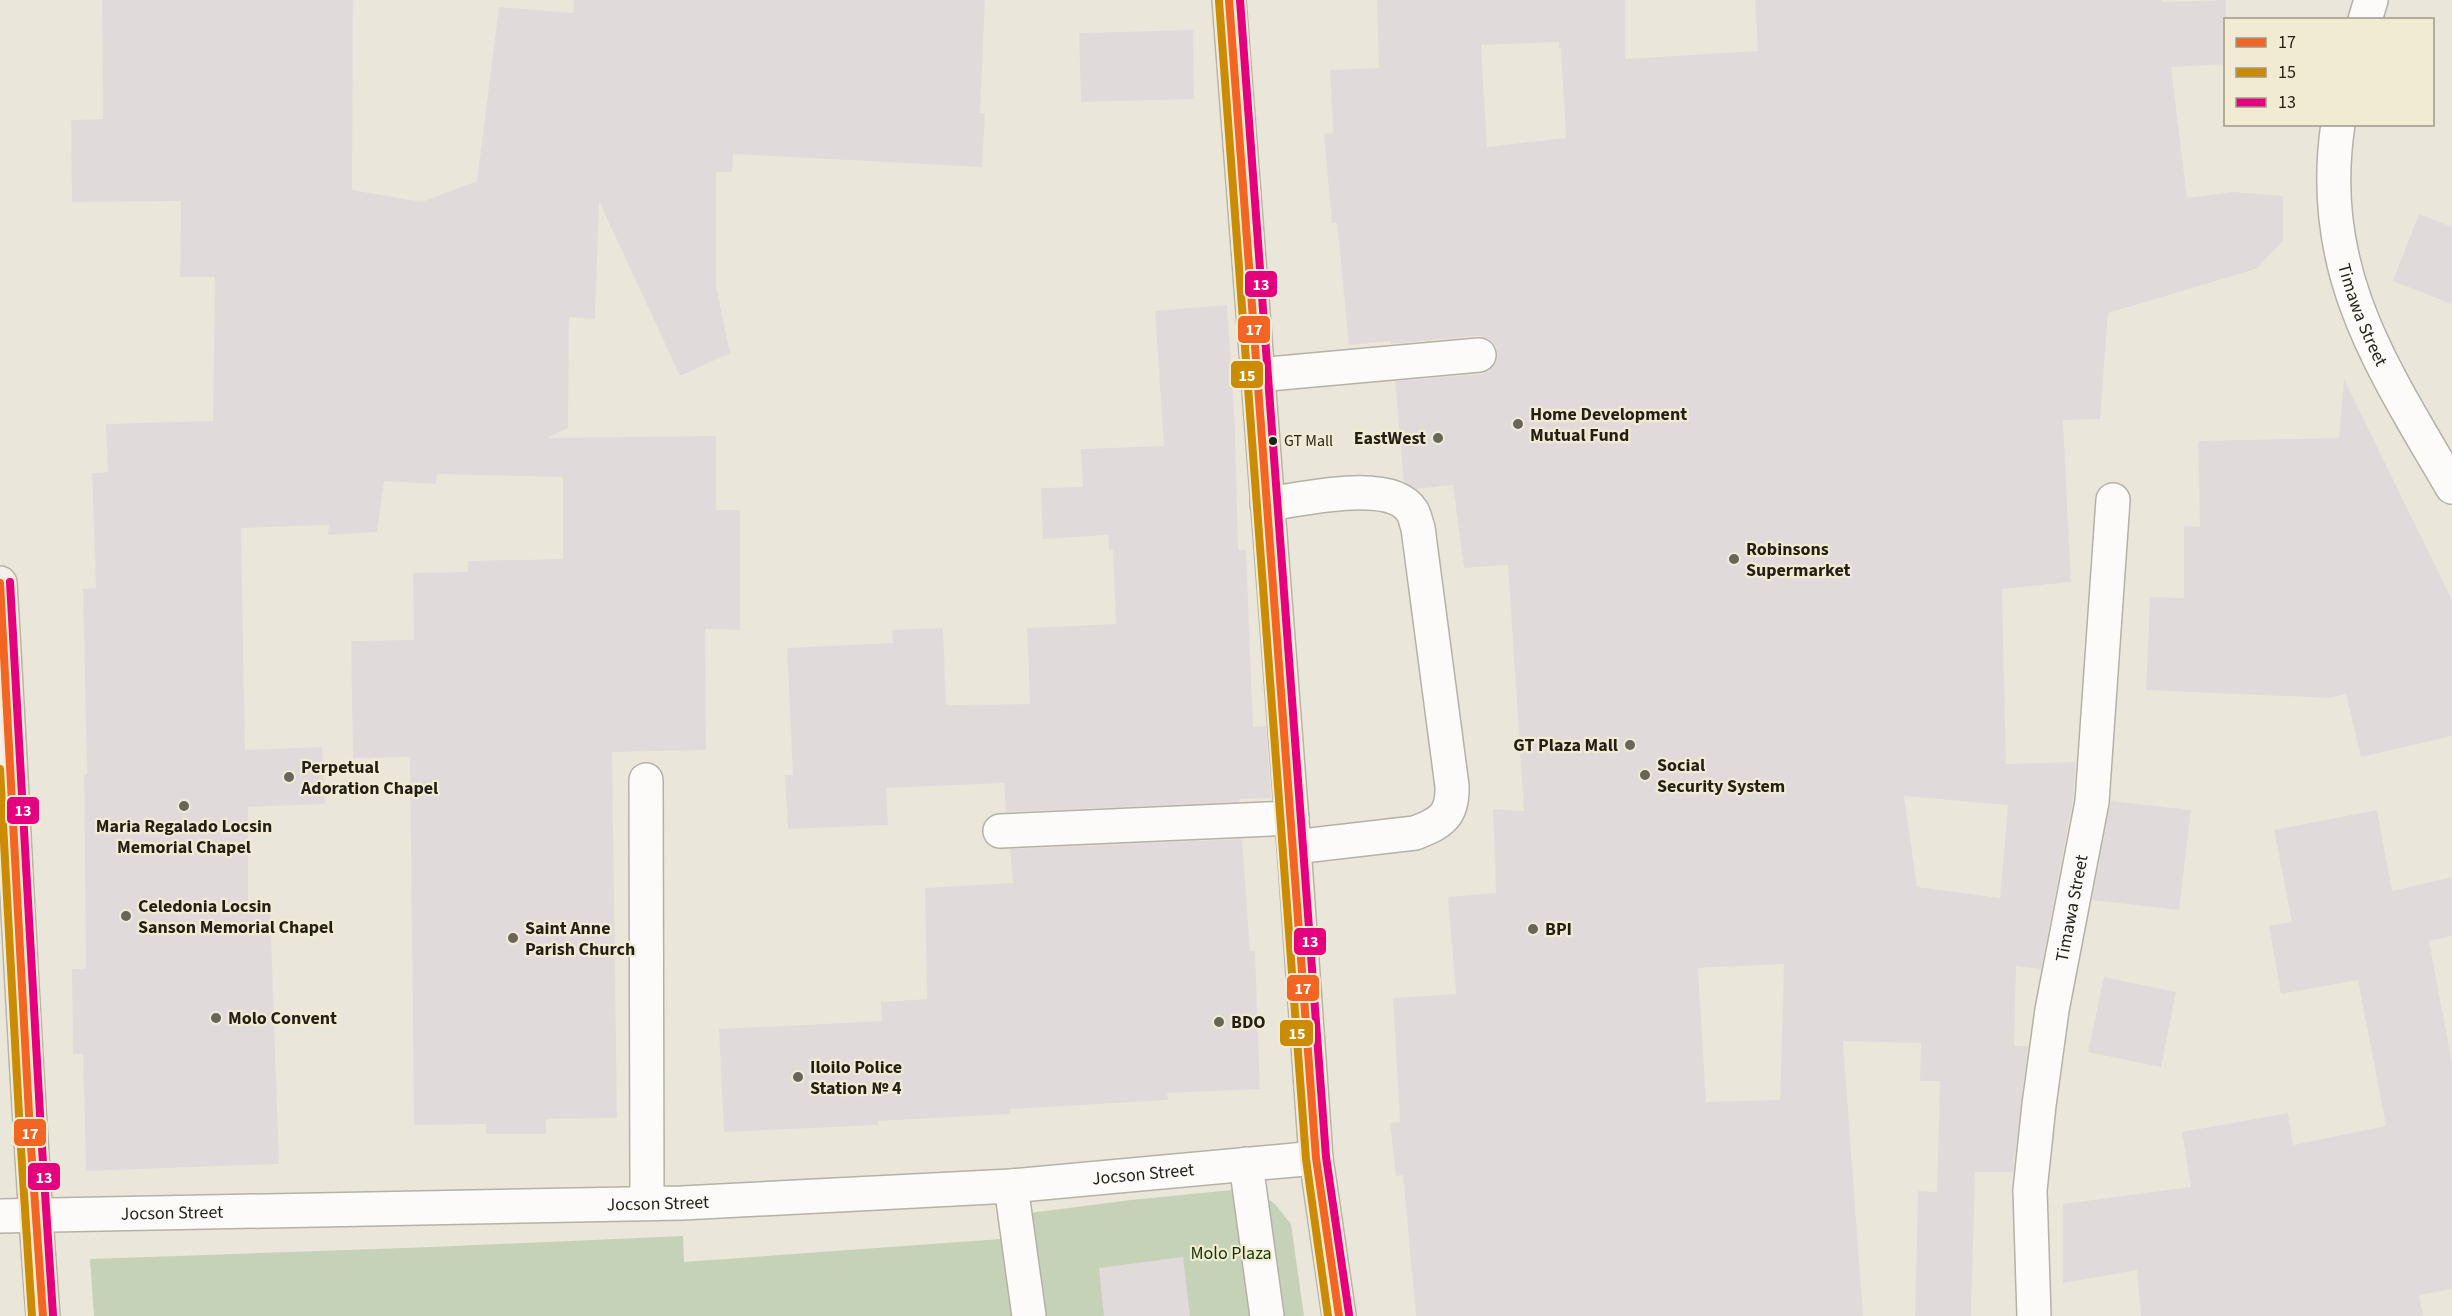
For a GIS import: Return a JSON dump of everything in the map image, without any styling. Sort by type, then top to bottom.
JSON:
[{"type":"main road","points":[[1229,0],[1316,1158],[1339,1316]]},
{"type":"main road","points":[[0,583],[35,1217],[43,1316]]},
{"type":"street","points":[[2366,18],[2372,0]]},
{"type":"street","name":"Timawa Street","points":[[2338,126],[2334,150],[2334,207],[2343,268],[2358,314],[2388,378],[2452,487]]},
{"type":"street","points":[[1257,375],[1479,355]]},
{"type":"street","points":[[1000,831],[1415,833],[1433,826],[1445,817],[1453,802],[1452,786],[1418,528],[1412,509],[1398,499],[1361,492],[1267,504]]},
{"type":"street","name":"Timawa Street","points":[[2034,1316],[2030,1191],[2052,1010],[2092,802],[2113,500]]},
{"type":"street","points":[[646,780],[647,1203]]},
{"type":"street","name":"Jocson Street","points":[[0,1215],[35,1217],[647,1203],[1011,1186],[1316,1158]]},
{"type":"street","points":[[1246,1164],[1267,1316]]},
{"type":"street","points":[[1011,1186],[1029,1316]]},
{"type":"green space","name":"Molo Plaza","points":[[1242,1189],[1262,1195],[1275,1204],[1291,1224],[1304,1316],[94,1316],[90,1259],[683,1236],[684,1262],[1001,1239],[998,1217]]},
{"type":"building","points":[[102,0],[353,0],[352,190],[422,202],[477,181],[499,7],[573,13],[574,0],[985,0],[980,113],[985,113],[982,167],[733,154],[732,172],[716,172],[716,286],[730,353],[680,376],[599,201],[595,319],[569,317],[568,428],[547,438],[716,436],[716,510],[740,510],[740,630],[705,629],[706,750],[612,752],[617,1118],[546,1119],[546,1134],[486,1134],[486,1124],[414,1125],[410,757],[353,758],[351,641],[414,640],[413,573],[468,572],[468,561],[563,559],[563,477],[437,474],[436,484],[384,481],[377,532],[328,535],[329,525],[241,528],[245,750],[322,747],[325,804],[248,807],[248,904],[270,904],[279,1164],[86,1171],[83,1054],[73,1054],[72,969],[86,969],[84,775],[87,775],[83,589],[96,588],[92,473],[108,472],[106,424],[213,421],[215,277],[180,277],[181,201],[72,202],[71,120],[103,119]]},
{"type":"building","points":[[1377,0],[1625,0],[1625,59],[1758,51],[1755,0],[2162,0],[2162,2],[2226,0],[2224,64],[2171,67],[2187,198],[2233,192],[2283,196],[2283,241],[2256,269],[2108,313],[2100,419],[2063,420],[2071,582],[2002,589],[2006,764],[2075,762],[2075,772],[2073,800],[2041,969],[2016,966],[2014,1046],[2028,1046],[2013,1172],[1975,1172],[1971,1316],[1915,1316],[1918,1191],[1937,1192],[1940,1081],[1920,1081],[1921,1043],[1843,1041],[1863,1316],[1416,1316],[1403,1175],[1396,1176],[1390,1123],[1400,1122],[1393,998],[1456,994],[1448,897],[1496,893],[1493,809],[1524,811],[1508,565],[1464,568],[1453,485],[1416,489],[1404,482],[1395,381],[1481,374],[1489,371],[1496,362],[1498,353],[1495,345],[1487,338],[1477,336],[1391,344],[1391,341],[1349,345],[1337,223],[1332,223],[1324,134],[1333,133],[1330,70],[1379,68]],"holes":[[[1559,42],[1559,48],[1561,48],[1566,138],[1487,147],[1481,45]],[[1904,796],[2008,805],[2000,898],[1917,887]],[[1784,964],[1780,1100],[1706,1102],[1698,968]]]},
{"type":"building","points":[[1193,30],[1194,99],[1081,102],[1079,33]]},
{"type":"building","points":[[2419,214],[2452,227],[2452,304],[2393,281]]},
{"type":"building","points":[[1227,305],[1235,427],[1238,550],[1246,550],[1253,727],[1266,726],[1271,798],[1239,799],[1239,802],[1006,812],[1004,783],[886,788],[888,825],[788,829],[785,775],[793,775],[787,648],[893,643],[892,630],[943,628],[946,705],[1030,704],[1027,628],[1116,624],[1113,550],[1109,550],[1108,535],[1043,539],[1041,488],[1083,487],[1081,449],[1164,446],[1155,311]]},
{"type":"building","points":[[2344,379],[2452,600],[2452,736],[2361,757],[2346,694],[2329,698],[2146,690],[2150,597],[2184,598],[2184,526],[2200,527],[2198,441],[2339,438]]},
{"type":"building","points":[[2111,801],[2191,810],[2179,910],[2092,900]]},
{"type":"building","points":[[2377,810],[2392,891],[2452,877],[2452,936],[2429,941],[2452,1063],[2452,1289],[2419,1295],[2423,1316],[2141,1316],[2137,1270],[2063,1283],[2063,1204],[2191,1187],[2182,1132],[2288,1113],[2293,1145],[2386,1126],[2358,980],[2281,994],[2269,926],[2292,922],[2274,830]]},
{"type":"building","points":[[1242,839],[1250,951],[1255,951],[1260,1089],[1167,1093],[1168,1100],[1010,1109],[1010,1114],[878,1121],[878,1125],[724,1132],[719,1029],[882,1021],[881,1002],[927,999],[925,888],[1013,883],[1010,849]]},
{"type":"building","points":[[2104,977],[2176,992],[2161,1067],[2088,1052]]},
{"type":"building","points":[[1183,1257],[1190,1316],[1104,1316],[1099,1268]]},
{"type":"transit line","name":"17","points":[[1229,0],[1316,1158],[1339,1316]]},
{"type":"transit line","name":"13","points":[[1240,0],[1326,1157],[1349,1314]]},
{"type":"transit line","name":"15","points":[[1219,1],[1306,1159],[1328,1316]]},
{"type":"transit line","name":"13","points":[[10,582],[53,1315]]},
{"type":"transit line","name":"17","points":[[0,583],[30,1133],[43,1316]]},
{"type":"transit line","name":"15","points":[[0,769],[32,1316]]},
{"type":"place","name":"Home Development Mutual Fund","points":[[1518,424]]},
{"type":"place","name":"EastWest","points":[[1438,438]]},
{"type":"place","name":"GT Mall","points":[[1273,441]]},
{"type":"place","name":"Robinsons Supermarket","points":[[1734,559]]},
{"type":"place","name":"GT Plaza Mall","points":[[1630,745]]},
{"type":"place","name":"Social Security System","points":[[1645,775]]},
{"type":"place","name":"Perpetual Adoration Chapel","points":[[289,777]]},
{"type":"place","name":"Maria Regalado Locsin Memorial Chapel","points":[[184,806]]},
{"type":"place","name":"Celedonia Locsin Sanson Memorial Chapel","points":[[126,916]]},
{"type":"place","name":"BPI","points":[[1533,929]]},
{"type":"place","name":"Saint Anne Parish Church","points":[[513,938]]},
{"type":"place","name":"Molo Convent","points":[[216,1018]]},
{"type":"place","name":"BDO","points":[[1219,1022]]},
{"type":"place","name":"Iloilo Police Station № 4","points":[[798,1077]]}]
